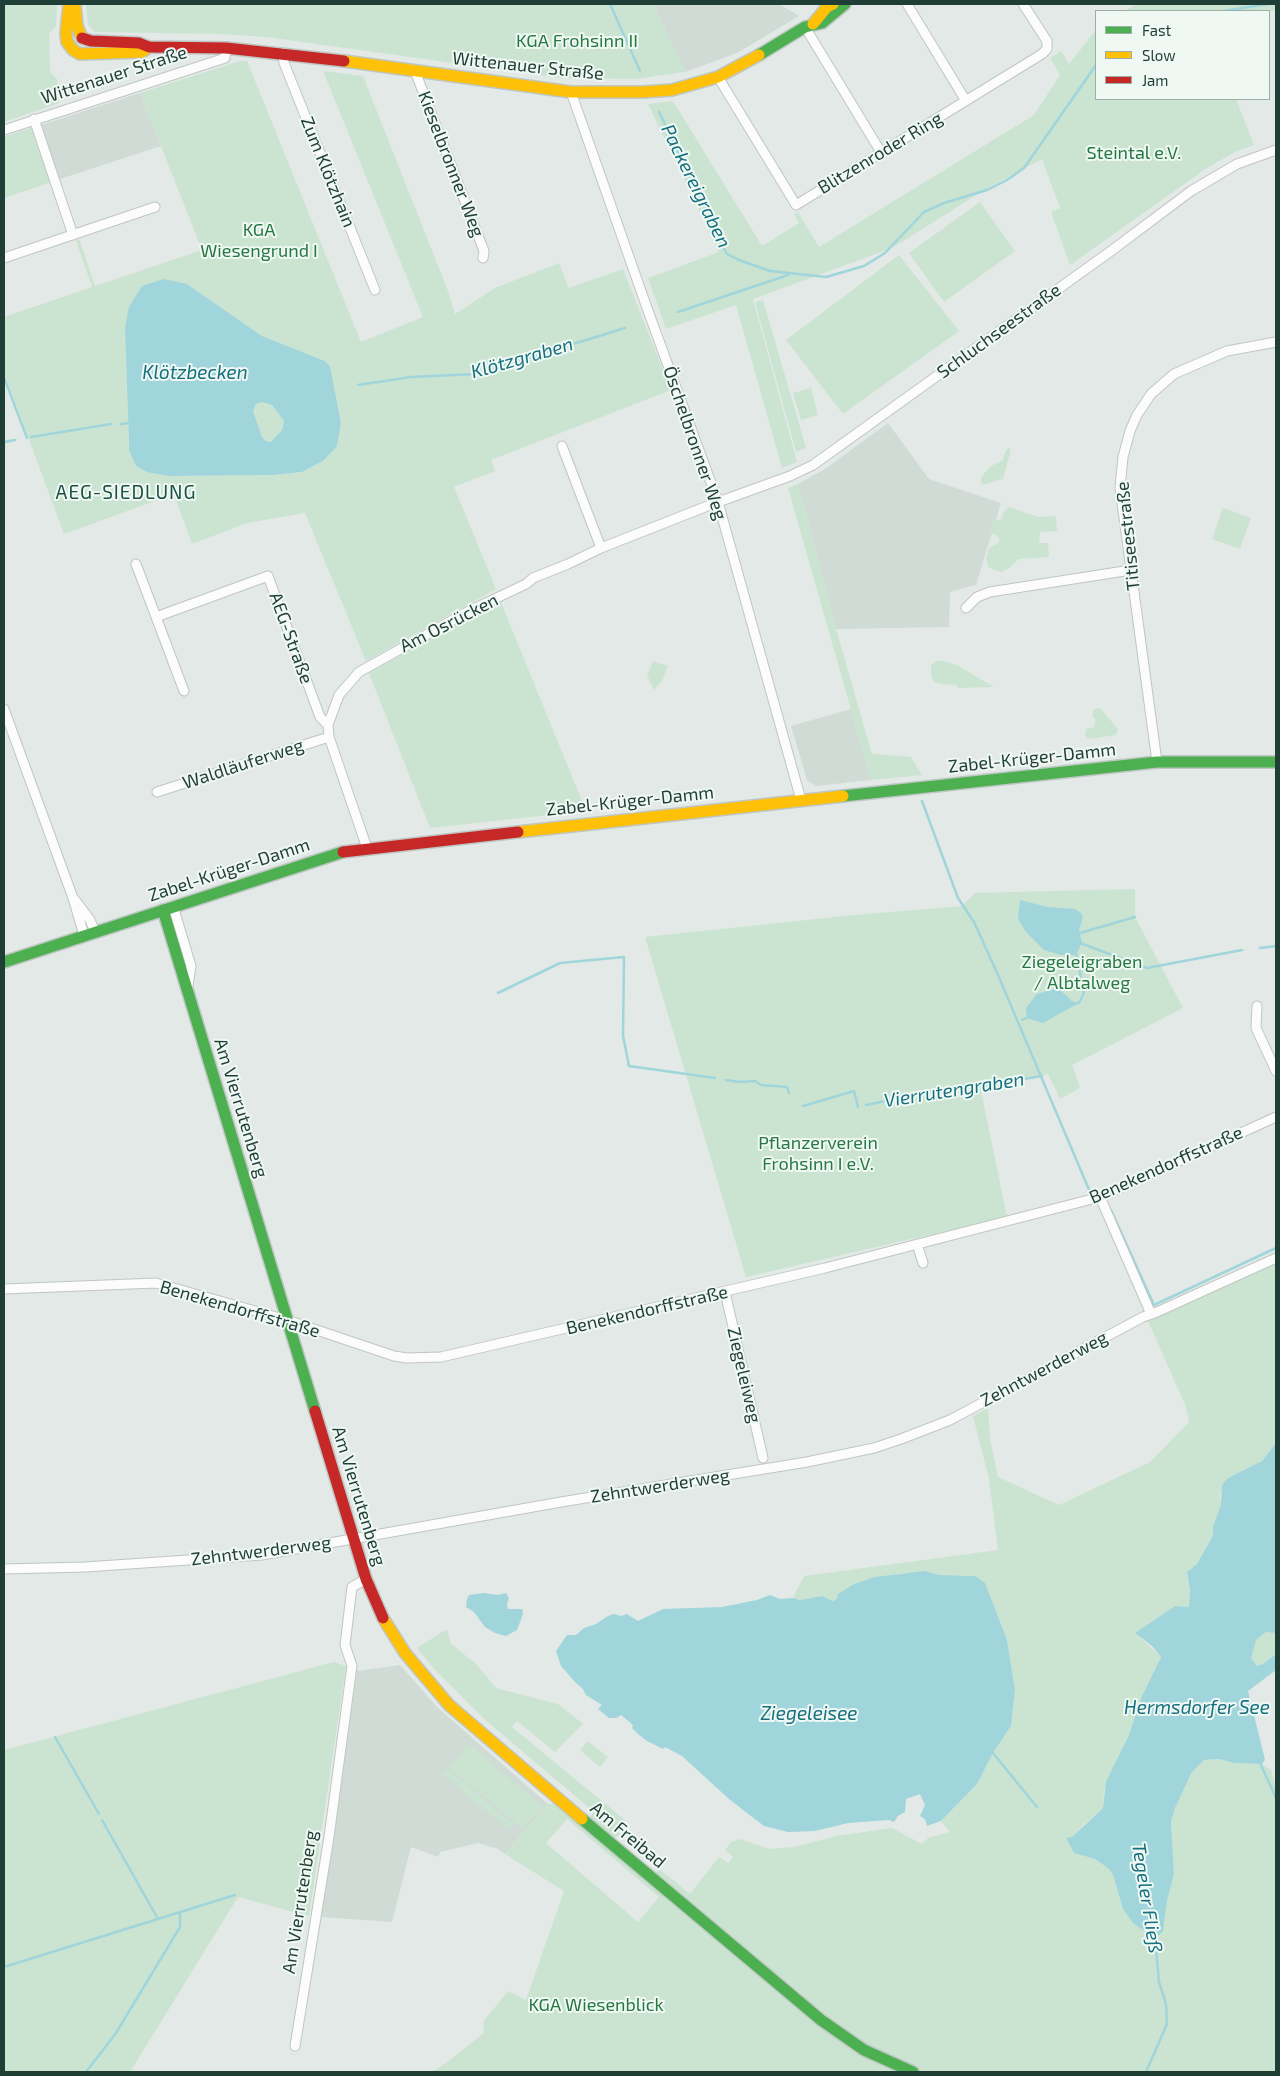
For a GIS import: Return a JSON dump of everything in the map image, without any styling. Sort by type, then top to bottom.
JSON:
[{"type":"street","points":[[69,4],[66,33],[68,42],[73,50]]},
{"type":"street","points":[[74,4],[77,26],[82,38]]},
{"type":"street","name":"Wittenauer Straße","points":[[149,47],[142,52],[87,55],[73,50],[82,38],[91,41],[140,43],[149,47],[226,48],[283,53],[571,92],[643,92],[672,90],[718,77],[741,66],[808,26],[827,7],[833,4]]},
{"type":"street","name":"Wittenauer Straße","points":[[808,26],[822,23],[845,4]]},
{"type":"street","points":[[906,4],[966,101]]},
{"type":"street","name":"Blitzenroder Ring","points":[[718,77],[796,205],[882,154],[1042,54],[1047,49],[1047,41],[1024,4]]},
{"type":"street","points":[[808,26],[882,154]]},
{"type":"street","name":"Wittenauer Straße","points":[[4,130],[225,58],[226,48]]},
{"type":"street","name":"Zum Klötzhain","points":[[283,53],[284,63],[375,290]]},
{"type":"street","name":"Kieselbronner Weg","points":[[415,71],[484,251],[483,258]]},
{"type":"street","name":"Öschelbronner Weg","points":[[571,92],[718,502],[801,800]]},
{"type":"street","points":[[34,119],[73,235]]},
{"type":"street","name":"Schluchseestraße","points":[[718,502],[790,476],[813,465],[1112,251],[1191,191],[1237,164],[1276,150]]},
{"type":"street","points":[[4,258],[155,207]]},
{"type":"street","name":"Titiseestraße","points":[[1157,762],[1120,488],[1123,457],[1130,430],[1137,415],[1151,394],[1188,366],[1227,351],[1276,342]]},
{"type":"street","points":[[562,446],[601,548]]},
{"type":"street","name":"Am Osrücken","points":[[367,848],[329,737],[328,725],[333,707],[339,695],[359,672],[469,611],[526,584],[533,578],[601,548],[718,502]]},
{"type":"street","points":[[136,564],[184,691]]},
{"type":"street","points":[[966,608],[976,597],[990,592],[1130,570]]},
{"type":"street","name":"AEG-Straße","points":[[156,617],[268,576],[320,717],[328,725]]},
{"type":"street","points":[[4,709],[73,898],[90,920],[89,934]]},
{"type":"street","name":"Waldläuferweg","points":[[157,792],[329,737]]},
{"type":"street","name":"Zabel-Krüger-Damm","points":[[4,962],[341,852],[1157,762],[1276,762]]},
{"type":"street","name":"Am Vierrutenberg","points":[[168,908],[187,991],[366,1579],[352,1587],[345,1645],[352,1666],[329,1836],[295,2046]]},
{"type":"street","points":[[1257,1006],[1256,1028],[1276,1072]]},
{"type":"street","name":"Benekendorffstraße","points":[[4,1289],[156,1283],[287,1320],[394,1356],[407,1358],[440,1357],[725,1292],[1100,1197],[1276,1117]]},
{"type":"street","points":[[1100,1197],[1151,1314]]},
{"type":"street","points":[[917,1244],[923,1263]]},
{"type":"street","name":"Zehntwerderweg","points":[[4,1569],[85,1567],[262,1555],[561,1502],[807,1462],[874,1448],[950,1420],[1094,1342],[1151,1314],[1276,1258]]},
{"type":"street","name":"Ziegeleiweg","points":[[725,1292],[763,1458]]},
{"type":"street","name":"Am Freibad","points":[[366,1579],[381,1616],[405,1653],[449,1705],[821,2020],[864,2050],[913,2072]]},
{"type":"shaded area","points":[[653,4],[781,4],[799,16],[737,53],[685,72]]},
{"type":"shaded area","points":[[140,93],[161,146],[57,180],[38,126]]},
{"type":"shaded area","points":[[888,423],[929,479],[1001,503],[976,585],[950,592],[949,627],[836,629],[798,484],[825,469]]},
{"type":"shaded area","points":[[851,709],[871,780],[816,786],[807,780],[791,726]]},
{"type":"shaded area","points":[[400,1665],[438,1708],[548,1804],[505,1854],[498,1849],[478,1843],[440,1852],[438,1857],[411,1847],[392,1922],[321,1917],[357,1671]]},
{"type":"green space","points":[[4,4],[57,4],[56,26],[49,33],[50,72],[57,79],[59,103],[4,122]]},
{"type":"green space","name":"KGA Frohsinn II","points":[[86,4],[653,4],[685,72],[635,79],[561,78],[266,37],[221,34],[95,32],[88,25]]},
{"type":"green space","points":[[1137,4],[1276,4],[1276,11],[1127,10]]},
{"type":"green space","name":"Steintal e.V.","points":[[1095,31],[1095,100],[1236,100],[1254,145],[1235,152],[1207,168],[1070,265],[1051,212],[1060,208],[1042,159],[986,189],[892,248],[753,299],[797,462],[782,468],[736,305],[666,329],[648,278],[719,252],[648,104],[673,101],[762,246],[799,223],[794,214],[798,212],[819,247],[1034,115],[1060,75],[1050,58],[1061,51],[1069,64]]},
{"type":"green space","name":"KGA Wiesengrund I","points":[[240,61],[247,61],[361,342],[423,317],[323,71],[363,76],[448,291],[455,314],[495,288],[559,263],[569,288],[623,269],[671,390],[491,460],[495,471],[454,487],[496,589],[366,661],[305,513],[247,523],[192,544],[174,494],[64,534],[4,372],[4,317],[92,287],[75,237],[78,236],[95,286],[202,250],[140,93]],"holes":[[[187,284],[262,336],[325,361],[330,366],[341,423],[337,446],[323,461],[302,472],[272,475],[169,476],[136,466],[129,451],[125,329]]]},
{"type":"green space","points":[[33,127],[52,182],[4,198],[4,137]]},
{"type":"green space","points":[[980,202],[1015,251],[944,302],[909,253]]},
{"type":"green space","points":[[899,255],[959,331],[843,414],[786,340]]},
{"type":"green space","points":[[763,300],[806,448],[796,452],[755,302]]},
{"type":"green space","points":[[811,388],[818,415],[801,420],[793,393]]},
{"type":"green space","points":[[262,402],[272,405],[284,421],[282,430],[271,442],[266,441],[262,437],[253,411],[256,404]]},
{"type":"green space","points":[[1011,449],[1003,479],[981,485],[981,477],[991,466],[1003,460],[1006,450]]},
{"type":"green space","points":[[798,484],[836,629],[872,754],[911,757],[922,775],[871,780],[788,488]]},
{"type":"green space","points":[[1009,507],[1038,517],[1056,516],[1057,531],[1040,532],[1039,543],[1048,543],[1049,557],[1019,559],[1002,572],[988,567],[986,558],[989,548],[1000,542],[998,536],[989,532],[993,518],[1000,521],[1003,513]]},
{"type":"green space","points":[[1223,508],[1251,518],[1240,549],[1212,539]]},
{"type":"green space","points":[[500,600],[586,811],[430,828],[369,673]]},
{"type":"green space","points":[[653,661],[668,666],[662,681],[654,690],[647,675]]},
{"type":"green space","points":[[936,661],[957,665],[994,687],[958,688],[956,685],[934,682],[931,676],[931,665]]},
{"type":"green space","points":[[1100,708],[1118,729],[1116,735],[1089,739],[1085,735],[1086,729],[1094,727],[1096,720],[1092,716],[1094,709]]},
{"type":"green space","name":"Pflanzerverein Frohsinn I e.V.","points":[[1135,889],[1135,917],[1183,1008],[1072,1065],[1080,1088],[1060,1099],[1048,1074],[981,1091],[1007,1217],[746,1277],[645,937],[854,915],[962,906],[975,893]]},
{"type":"green space","name":"KGA Wiesenblick","points":[[1276,1263],[1276,1443],[1262,1461],[1228,1478],[1220,1495],[1221,1504],[1213,1527],[1213,1534],[1197,1564],[1187,1572],[1190,1590],[1189,1607],[1175,1606],[1135,1633],[1161,1657],[1142,1696],[1128,1737],[1104,1790],[1103,1808],[1081,1827],[1072,1838],[1066,1838],[1074,1853],[1095,1859],[1109,1869],[1113,1875],[1123,1909],[1167,1901],[1174,1874],[1171,1823],[1175,1808],[1192,1772],[1204,1760],[1219,1759],[1234,1763],[1262,1764],[1271,1770],[1276,1787],[1276,2072],[431,2072],[446,2063],[484,2033],[483,2022],[508,1991],[526,2000],[564,1891],[505,1854],[548,1804],[555,1804],[656,1873],[658,1868],[690,1894],[719,1857],[728,1863],[733,1857],[725,1850],[731,1842],[741,1839],[769,1849],[794,1847],[836,1836],[892,1828],[922,1844],[928,1838],[950,1832],[941,1821],[977,1784],[993,1753],[1011,1726],[1015,1690],[1007,1640],[975,1576],[939,1575],[925,1571],[913,1574],[900,1573],[833,1601],[822,1596],[800,1600],[793,1598],[804,1576],[998,1550],[989,1479],[973,1416],[988,1408],[990,1438],[998,1477],[1059,1505],[1150,1462],[1189,1422],[1186,1407],[1148,1321]],"holes":[[[567,1819],[659,1897],[638,1922],[546,1843]]]},
{"type":"green space","points":[[447,1629],[451,1644],[475,1663],[496,1688],[558,1704],[583,1724],[555,1752],[517,1721],[512,1727],[626,1821],[619,1831],[620,1836],[613,1837],[590,1817],[594,1812],[483,1718],[434,1669],[417,1648]]},
{"type":"green space","points":[[1266,1632],[1276,1633],[1276,1654],[1263,1664],[1257,1666],[1251,1658],[1252,1650],[1255,1641]]},
{"type":"green space","points":[[334,1662],[346,1666],[309,1916],[238,1897],[130,2072],[4,2072],[4,1750]]},
{"type":"green space","points":[[588,1741],[608,1757],[600,1767],[580,1750]]},
{"type":"green space","points":[[469,1744],[543,1807],[523,1829],[449,1767]]},
{"type":"green space","points":[[448,1769],[513,1824],[508,1829],[443,1775]]},
{"type":"water","name":"Klötzbecken","points":[[164,279],[187,284],[262,336],[325,361],[330,366],[341,423],[337,446],[323,461],[302,472],[272,475],[169,476],[147,472],[136,466],[129,451],[125,329],[129,307],[142,286]],"holes":[[[262,402],[272,405],[284,421],[282,430],[271,442],[266,441],[262,437],[253,411],[256,404]]]},
{"type":"water","points":[[1020,900],[1048,907],[1075,909],[1081,913],[1083,917],[1079,930],[1082,943],[1076,955],[1061,955],[1044,950],[1026,932],[1018,919]]},
{"type":"water","points":[[1058,988],[1072,1001],[1079,1003],[1043,1023],[1027,1018],[1026,1008],[1037,994]]},
{"type":"water","name":"Hermsdorfer See","points":[[1276,1443],[1276,1633],[1266,1632],[1256,1640],[1251,1658],[1257,1666],[1263,1664],[1276,1654],[1276,1670],[1248,1691],[1265,1760],[1262,1764],[1234,1763],[1219,1759],[1204,1760],[1192,1772],[1175,1808],[1171,1822],[1174,1874],[1167,1901],[1163,1931],[1155,1939],[1133,1923],[1123,1909],[1113,1875],[1109,1869],[1095,1859],[1074,1853],[1066,1838],[1072,1837],[1103,1808],[1106,1782],[1128,1737],[1142,1696],[1161,1657],[1152,1646],[1135,1633],[1175,1606],[1189,1607],[1190,1590],[1187,1572],[1197,1564],[1213,1535],[1213,1527],[1221,1504],[1222,1485],[1228,1478],[1262,1461]]},
{"type":"water","name":"Ziegeleisee","points":[[925,1571],[939,1575],[975,1576],[985,1583],[1007,1640],[1015,1690],[1011,1726],[993,1753],[977,1784],[941,1821],[927,1826],[925,1819],[920,1816],[925,1805],[920,1794],[906,1799],[905,1812],[898,1816],[894,1822],[889,1820],[848,1823],[815,1831],[788,1832],[764,1826],[729,1799],[682,1756],[665,1747],[663,1749],[647,1741],[621,1715],[616,1718],[609,1718],[598,1709],[602,1705],[586,1695],[583,1689],[561,1666],[556,1651],[567,1635],[576,1635],[584,1628],[614,1614],[621,1616],[627,1614],[638,1621],[663,1609],[722,1607],[757,1600],[770,1595],[780,1599],[793,1598],[800,1600],[822,1596],[833,1601],[837,1599],[838,1594],[854,1584],[875,1577]]},
{"type":"water","points":[[484,1593],[498,1595],[506,1593],[509,1598],[508,1609],[522,1609],[523,1614],[517,1630],[506,1636],[495,1633],[485,1627],[474,1612],[466,1607],[469,1595]]},
{"type":"waterway","name":"Packereigraben","points":[[610,4],[640,71]]},
{"type":"waterway","name":"Packereigraben","points":[[1230,10],[1268,4]]},
{"type":"waterway","name":"Packereigraben","points":[[659,112],[703,204],[709,209],[716,234],[727,254],[770,271],[826,277],[864,266],[885,253],[924,212],[944,203],[987,190],[1007,180],[1024,168],[1095,66]]},
{"type":"waterway","name":"Klötzgraben","points":[[678,312],[788,275]]},
{"type":"waterway","name":"Klötzgraben","points":[[358,385],[411,377],[476,374],[625,328]]},
{"type":"waterway","name":"Klötzgraben","points":[[4,377],[27,438]]},
{"type":"waterway","name":"Klötzgraben","points":[[121,424],[129,423]]},
{"type":"waterway","name":"Klötzgraben","points":[[31,437],[111,424]]},
{"type":"waterway","name":"Klötzgraben","points":[[4,442],[15,440]]},
{"type":"waterway","points":[[922,801],[958,898],[974,922],[998,975],[1090,1192]]},
{"type":"waterway","points":[[1078,936],[1080,933],[1135,917]]},
{"type":"waterway","points":[[1080,943],[1147,968],[1242,950]]},
{"type":"waterway","points":[[1260,948],[1276,946]]},
{"type":"waterway","points":[[1076,953],[1084,993],[1079,1003],[1077,1003]]},
{"type":"waterway","name":"Vierrutengraben","points":[[498,993],[560,963],[624,957],[623,1036],[629,1066],[715,1078]]},
{"type":"waterway","points":[[1022,1020],[1028,1017]]},
{"type":"waterway","name":"Vierrutengraben","points":[[866,1105],[970,1084],[970,1088],[1042,1076]]},
{"type":"waterway","name":"Vierrutengraben","points":[[726,1080],[740,1082],[755,1081],[761,1085],[787,1087],[789,1093]]},
{"type":"waterway","name":"Vierrutengraben","points":[[803,1106],[854,1091],[858,1107]]},
{"type":"waterway","points":[[1111,1210],[1154,1305],[1276,1248]]},
{"type":"waterway","points":[[55,1737],[99,1814]]},
{"type":"waterway","points":[[993,1753],[1037,1807]]},
{"type":"waterway","points":[[1260,1763],[1276,1798]]},
{"type":"waterway","points":[[102,1820],[158,1919]]},
{"type":"waterway","points":[[4,1967],[235,1895]]},
{"type":"waterway","points":[[86,2072],[116,2033],[180,1927],[180,1912]]},
{"type":"waterway","name":"Tegeler Fließ","points":[[1146,2072],[1167,2024],[1166,2004],[1159,1982],[1155,1937]]},
{"type":"traffic: fast","points":[[759,55],[805,27],[822,23],[845,4]]},
{"type":"traffic: fast","points":[[843,796],[1157,762],[1276,762]]},
{"type":"traffic: fast","points":[[4,962],[343,852]]},
{"type":"traffic: fast","points":[[163,910],[315,1411]]},
{"type":"traffic: fast","points":[[582,1819],[821,2020],[864,2050],[913,2072]]},
{"type":"traffic: slow","points":[[69,4],[67,42],[73,50],[80,54],[142,52],[149,47]]},
{"type":"traffic: slow","points":[[75,4],[77,26],[82,38]]},
{"type":"traffic: slow","points":[[813,24],[827,7],[833,4]]},
{"type":"traffic: slow","points":[[344,61],[571,92],[643,92],[672,90],[718,77],[759,55]]},
{"type":"traffic: slow","points":[[518,832],[843,796]]},
{"type":"traffic: slow","points":[[383,1618],[405,1653],[449,1705],[582,1819]]},
{"type":"traffic: jam","points":[[82,38],[91,41],[139,43],[149,47],[226,48],[344,61]]},
{"type":"traffic: jam","points":[[343,852],[518,832]]},
{"type":"traffic: jam","points":[[315,1411],[366,1579],[383,1618]]},
{"type":"district","name":"AEG-SIEDLUNG","points":[[126,493]]},
{"type":"park label","name":"Ziegeleigraben / Albtalweg","points":[[1082,972]]}]
